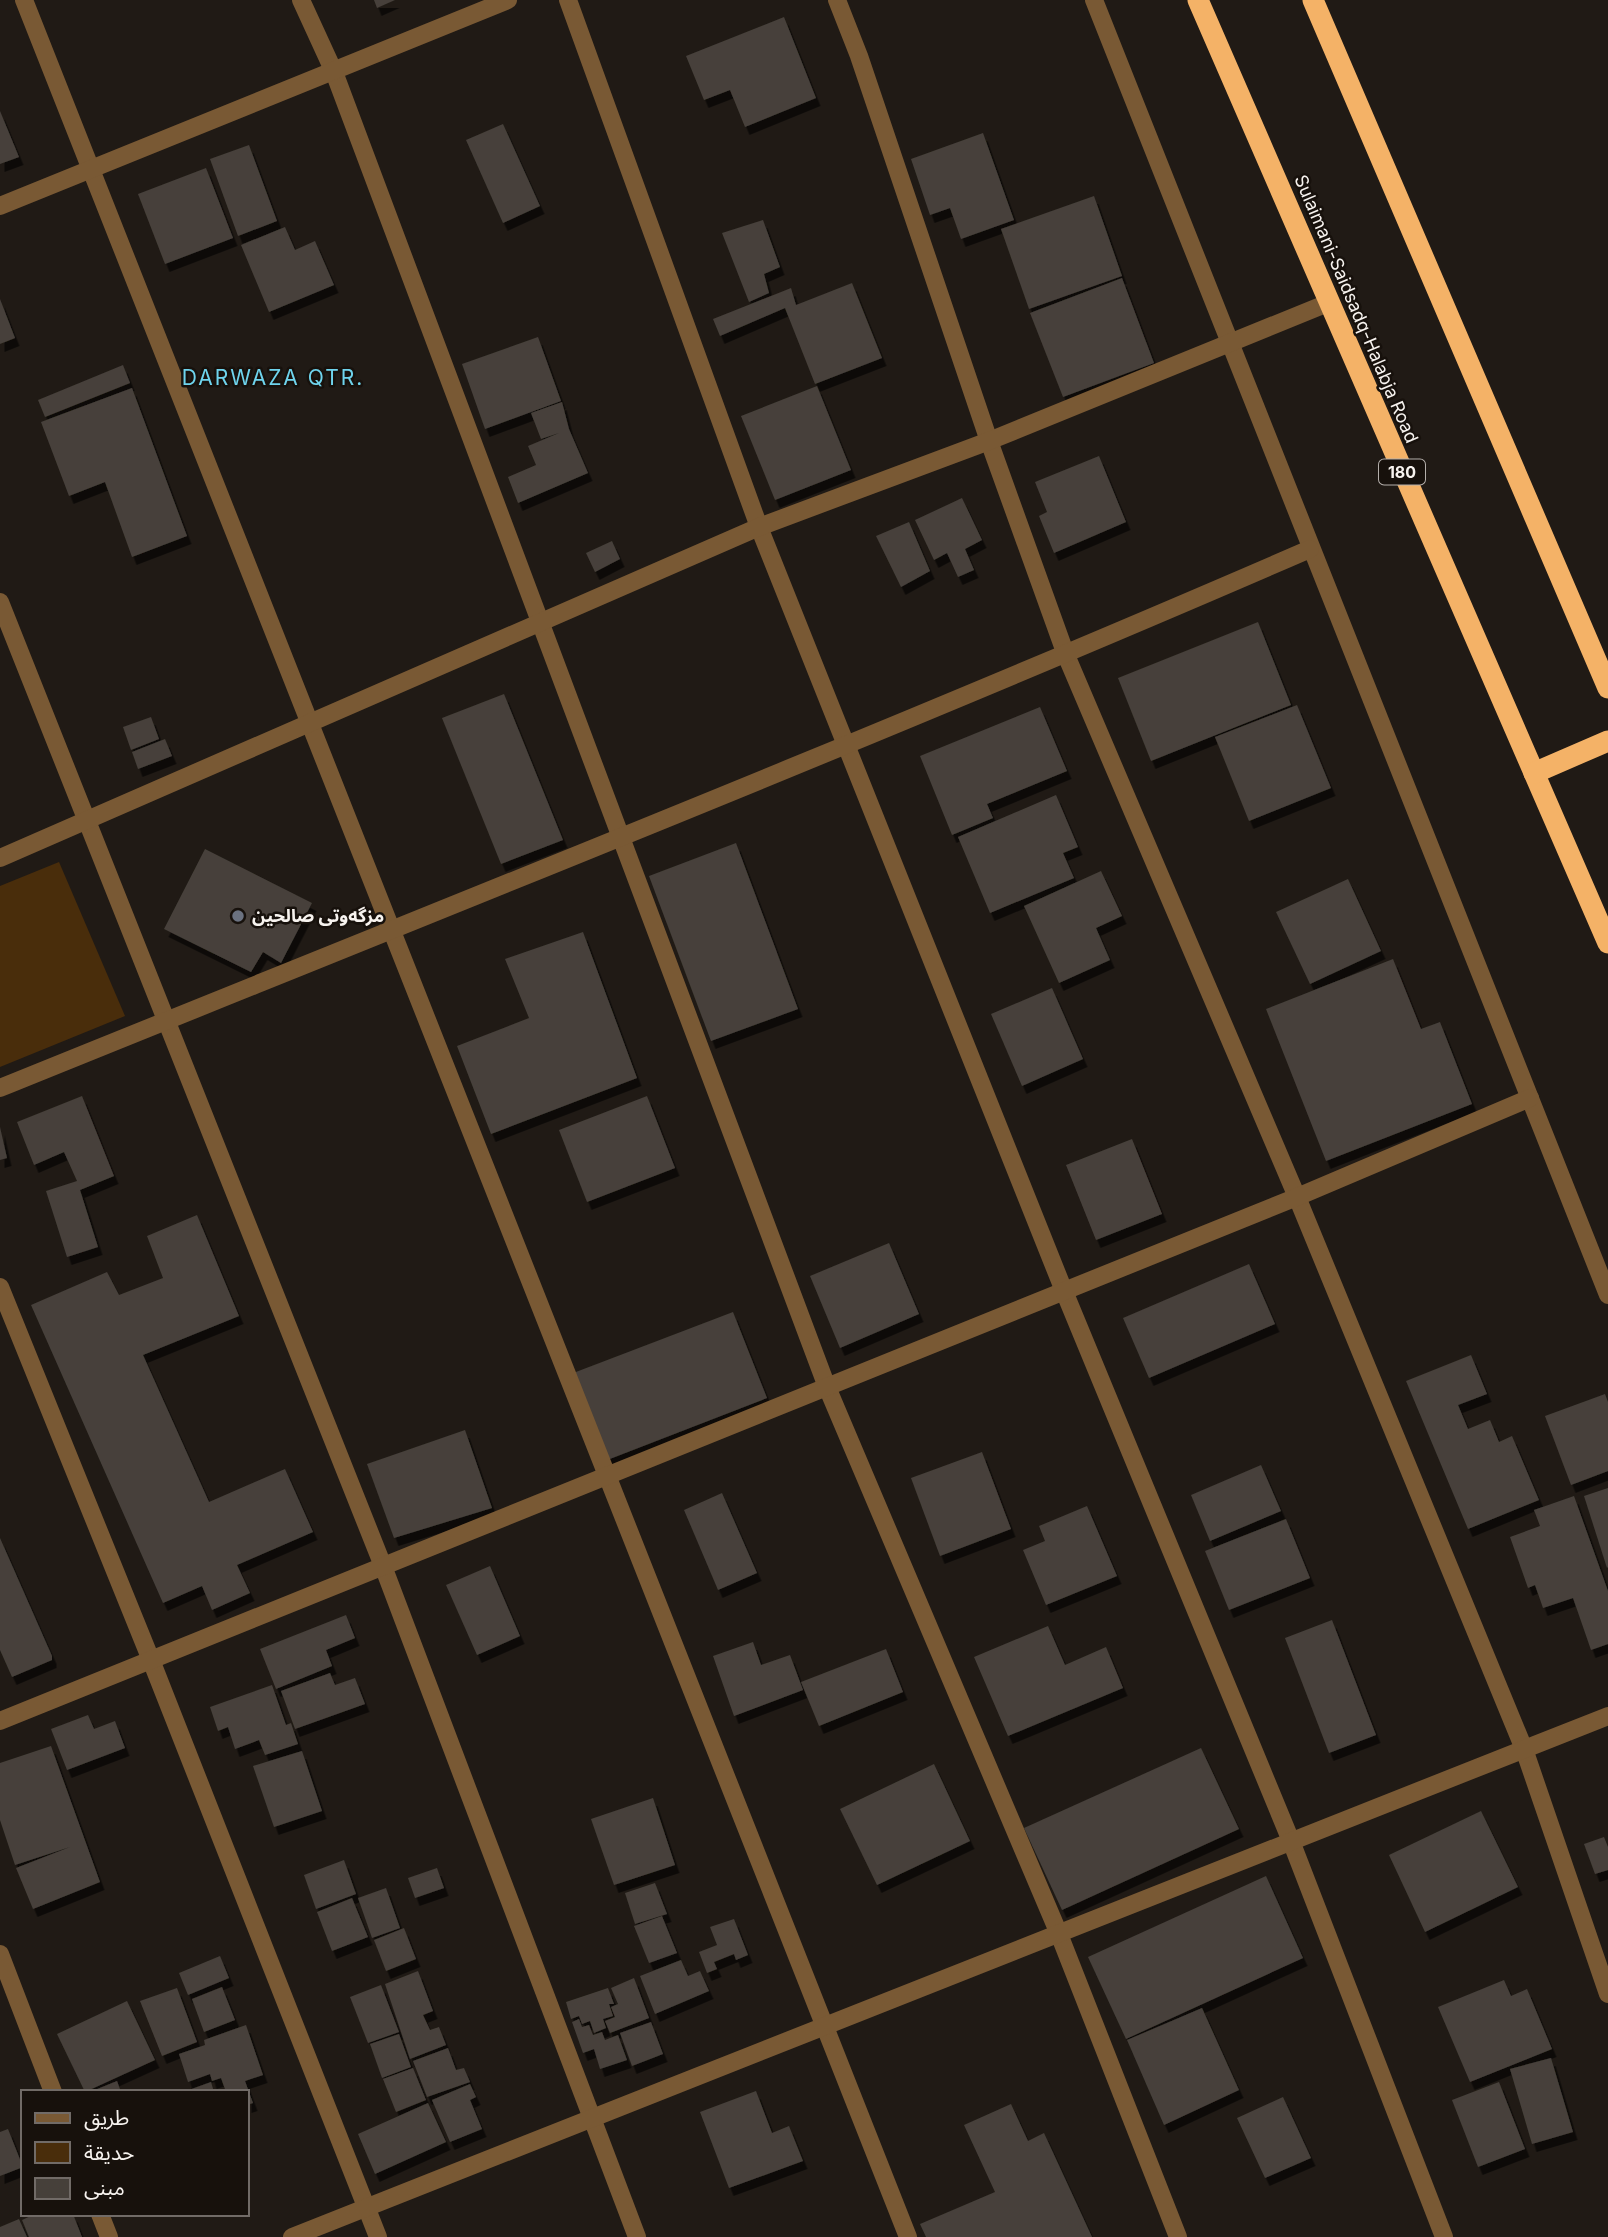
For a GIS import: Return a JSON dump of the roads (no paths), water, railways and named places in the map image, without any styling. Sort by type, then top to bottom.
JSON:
[{"type":"highway","name":"Sulaimani-Saidsadq-Halabja Road","points":[[1198,0],[1608,943]]},
{"type":"highway","points":[[1313,0],[1608,688]]},
{"type":"highway","points":[[1534,773],[1608,741]]},
{"type":"street","points":[[24,0],[908,2237]]},
{"type":"street","points":[[301,0],[334,72],[538,623],[827,1387],[1059,1934],[1178,2237]]},
{"type":"street","points":[[0,206],[508,0]]},
{"type":"street","points":[[568,0],[759,527],[1064,1291],[1291,1841],[1444,2237]]},
{"type":"street","points":[[837,0],[859,56],[989,441],[1066,655],[1297,1197],[1524,1749],[1608,1994]]},
{"type":"street","points":[[1094,0],[1608,1295]]},
{"type":"street","points":[[0,859],[759,527],[989,441],[1328,303]]},
{"type":"street","points":[[0,1088],[1066,655],[1310,549]]},
{"type":"street","points":[[0,602],[89,820],[383,1566],[637,2237]]},
{"type":"street","points":[[0,1721],[1297,1197],[1530,1098]]},
{"type":"street","points":[[0,1287],[152,1660],[378,2237]]},
{"type":"street","points":[[292,2237],[1608,1716]]},
{"type":"street","points":[[0,1954],[52,2090]]},
{"type":"street","points":[[101,2216],[109,2237]]},
{"type":"place","name":"مزگەوتی صالحین","points":[[238,916]]},
{"type":"district","name":"DARWAZA QTR.","points":[[273,378]]}]
